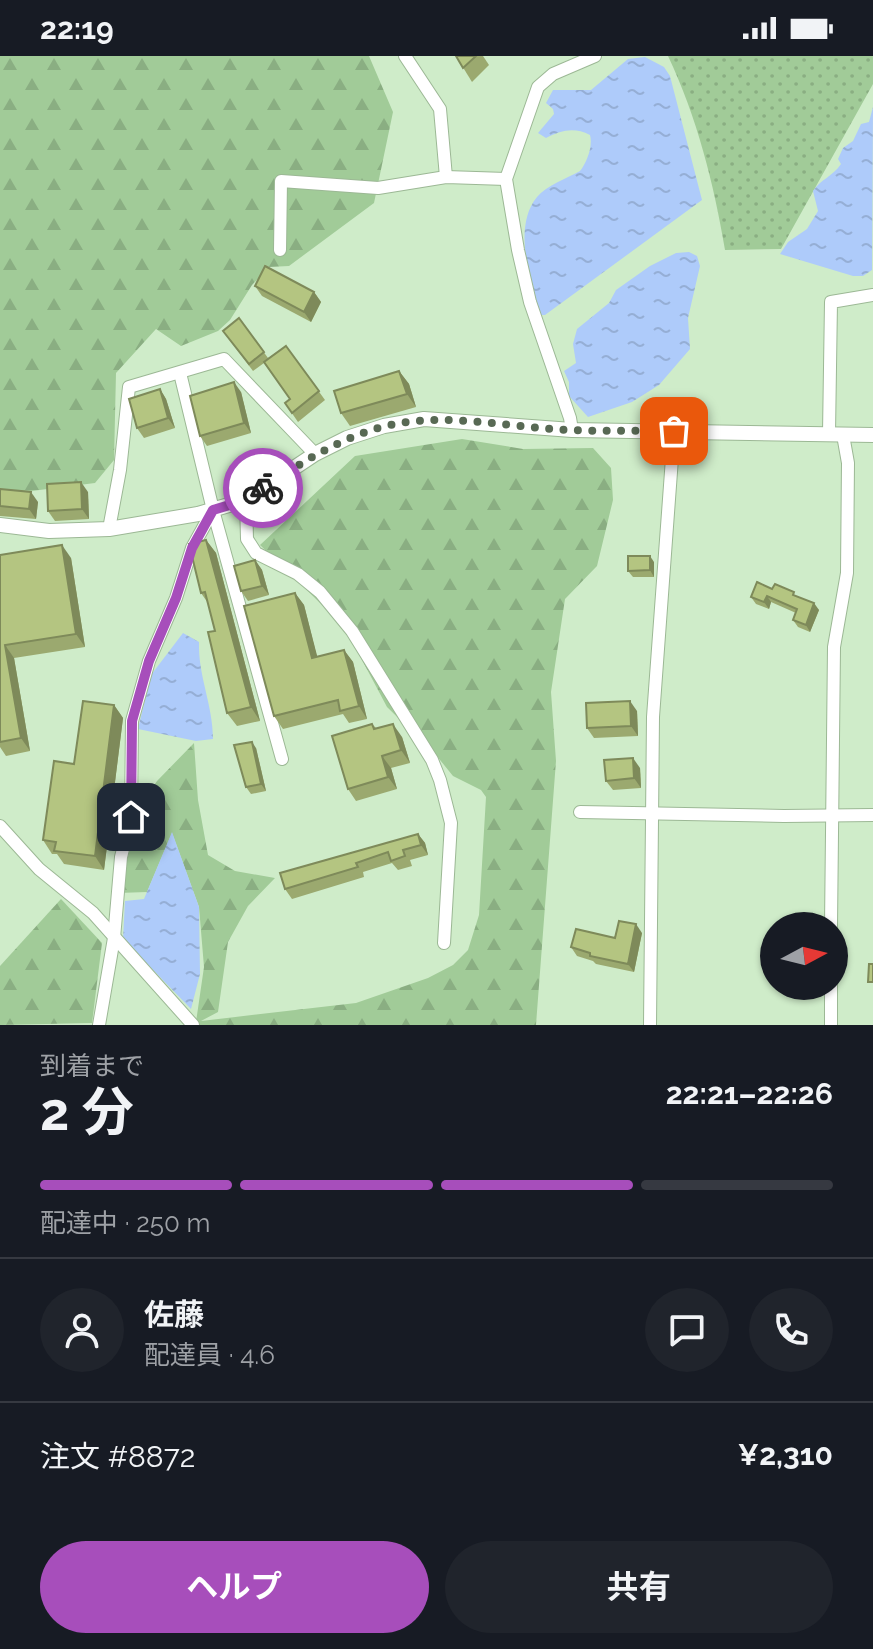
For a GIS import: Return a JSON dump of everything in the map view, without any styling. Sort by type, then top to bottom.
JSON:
[{"type":"main road","points":[[0,525],[49,531],[109,529],[213,510],[246,500],[315,454],[347,438],[384,426],[424,419],[572,430],[873,435]]},
{"type":"street","points":[[405,56],[440,109],[446,177]]},
{"type":"street","points":[[572,430],[530,302],[506,179],[538,87],[553,74],[595,56]]},
{"type":"street","points":[[280,250],[281,181],[378,188],[446,177],[506,179]]},
{"type":"street","points":[[831,912],[834,647],[847,573],[848,463],[836,434],[831,302],[873,295]]},
{"type":"street","points":[[109,529],[120,470],[129,387],[224,359],[315,454]]},
{"type":"street","points":[[180,373],[213,510],[282,759]]},
{"type":"street","points":[[650,1025],[656,665],[674,431]]},
{"type":"street","points":[[246,500],[247,539],[256,553],[298,574],[320,592],[352,631],[432,760],[451,823],[444,943]]},
{"type":"street","points":[[91,1025],[100,1020],[114,938],[121,857],[131,817],[132,721],[149,661],[176,598],[192,548],[213,510]]},
{"type":"street","points":[[580,812],[873,815]]},
{"type":"street","points":[[0,826],[39,869],[93,913],[193,1025]]},
{"type":"street","points":[[831,1000],[831,1025]]},
{"type":"green space","points":[[0,56],[369,56],[393,112],[374,203],[289,266],[269,267],[252,285],[230,320],[218,331],[181,346],[156,329],[116,373],[114,460],[95,483],[0,495]]},
{"type":"green space","points":[[668,56],[873,56],[873,84],[781,249],[725,250],[703,151],[688,103]]},
{"type":"green space","points":[[462,439],[523,449],[593,448],[611,468],[613,500],[597,566],[565,599],[551,692],[556,761],[536,1025],[187,1025],[196,1022],[204,967],[199,907],[172,833],[147,892],[118,893],[143,802],[157,781],[194,743],[198,800],[208,855],[235,871],[275,878],[248,906],[228,942],[218,1012],[201,1021],[356,1003],[428,978],[453,965],[468,950],[479,915],[486,797],[481,790],[453,776],[387,707],[344,626],[260,545],[355,456]]},
{"type":"green space","points":[[61,899],[102,943],[92,1023],[0,1025],[0,966]]},
{"type":"water","points":[[645,57],[664,67],[670,76],[702,200],[545,315],[539,315],[526,255],[526,224],[530,209],[546,189],[580,171],[591,144],[590,135],[579,131],[563,131],[546,138],[538,133],[554,114],[546,103],[553,90],[591,90],[628,59]]},
{"type":"water","points":[[873,107],[872,270],[863,276],[853,276],[780,254],[788,242],[807,229],[818,211],[813,191],[841,164],[838,159],[843,148],[853,141],[861,124],[869,122]]},
{"type":"water","points":[[689,252],[697,256],[700,266],[688,318],[690,349],[659,385],[632,402],[588,417],[569,396],[569,382],[564,371],[576,363],[573,344],[577,329],[609,303],[616,290],[650,266],[676,253]]},
{"type":"water","points":[[183,633],[199,642],[213,739],[196,741],[138,729],[151,675]]},
{"type":"water","points":[[172,832],[199,907],[200,974],[191,1009],[123,939],[125,901],[144,899]]},
{"type":"building","points":[[456,56],[476,56],[463,68]]},
{"type":"building","points":[[265,266],[314,292],[304,312],[255,286]]},
{"type":"building","points":[[239,318],[264,352],[249,364],[223,331]]},
{"type":"building","points":[[286,346],[319,391],[292,413],[285,403],[290,399],[264,362]]},
{"type":"building","points":[[399,371],[407,394],[341,413],[334,391]]},
{"type":"building","points":[[234,382],[244,423],[200,436],[190,396]]},
{"type":"building","points":[[160,389],[168,418],[137,428],[129,399]]},
{"type":"building","points":[[81,482],[82,509],[48,511],[47,484]]},
{"type":"building","points":[[0,489],[31,492],[29,509],[0,506]]},
{"type":"building","points":[[206,540],[251,707],[227,713],[208,632],[215,631],[205,592],[201,593],[189,544]]},
{"type":"building","points":[[62,545],[76,634],[5,645],[21,738],[0,742],[0,555]]},
{"type":"building","points":[[628,556],[650,556],[650,570],[628,571]]},
{"type":"building","points":[[255,560],[262,586],[241,591],[234,566]]},
{"type":"building","points":[[757,582],[772,589],[775,584],[814,603],[806,625],[793,620],[797,609],[767,596],[764,602],[751,597]]},
{"type":"building","points":[[295,593],[312,658],[344,650],[359,706],[340,711],[338,700],[274,716],[244,606]]},
{"type":"building","points":[[83,701],[114,705],[95,856],[54,851],[56,842],[43,840],[54,761],[74,764]]},
{"type":"building","points":[[630,701],[631,726],[587,728],[586,703]]},
{"type":"building","points":[[372,724],[374,729],[393,724],[401,750],[382,756],[388,777],[348,789],[332,736]]},
{"type":"building","points":[[252,742],[261,784],[246,787],[234,745]]},
{"type":"building","points":[[633,758],[634,778],[606,781],[604,760]]},
{"type":"building","points":[[418,834],[421,845],[403,850],[405,856],[391,861],[388,852],[356,863],[358,867],[285,889],[280,873]]},
{"type":"building","points":[[619,921],[636,924],[628,964],[590,956],[590,953],[571,947],[576,929],[615,938]]},
{"type":"building","points":[[869,964],[873,964],[873,982],[868,982]]},
{"type":"way so far","points":[[263,488],[315,454],[347,438],[384,426],[424,419],[572,430],[674,431]]},
{"type":"route","points":[[131,817],[132,721],[149,661],[176,598],[192,548],[213,510],[246,500],[263,488]]}]
